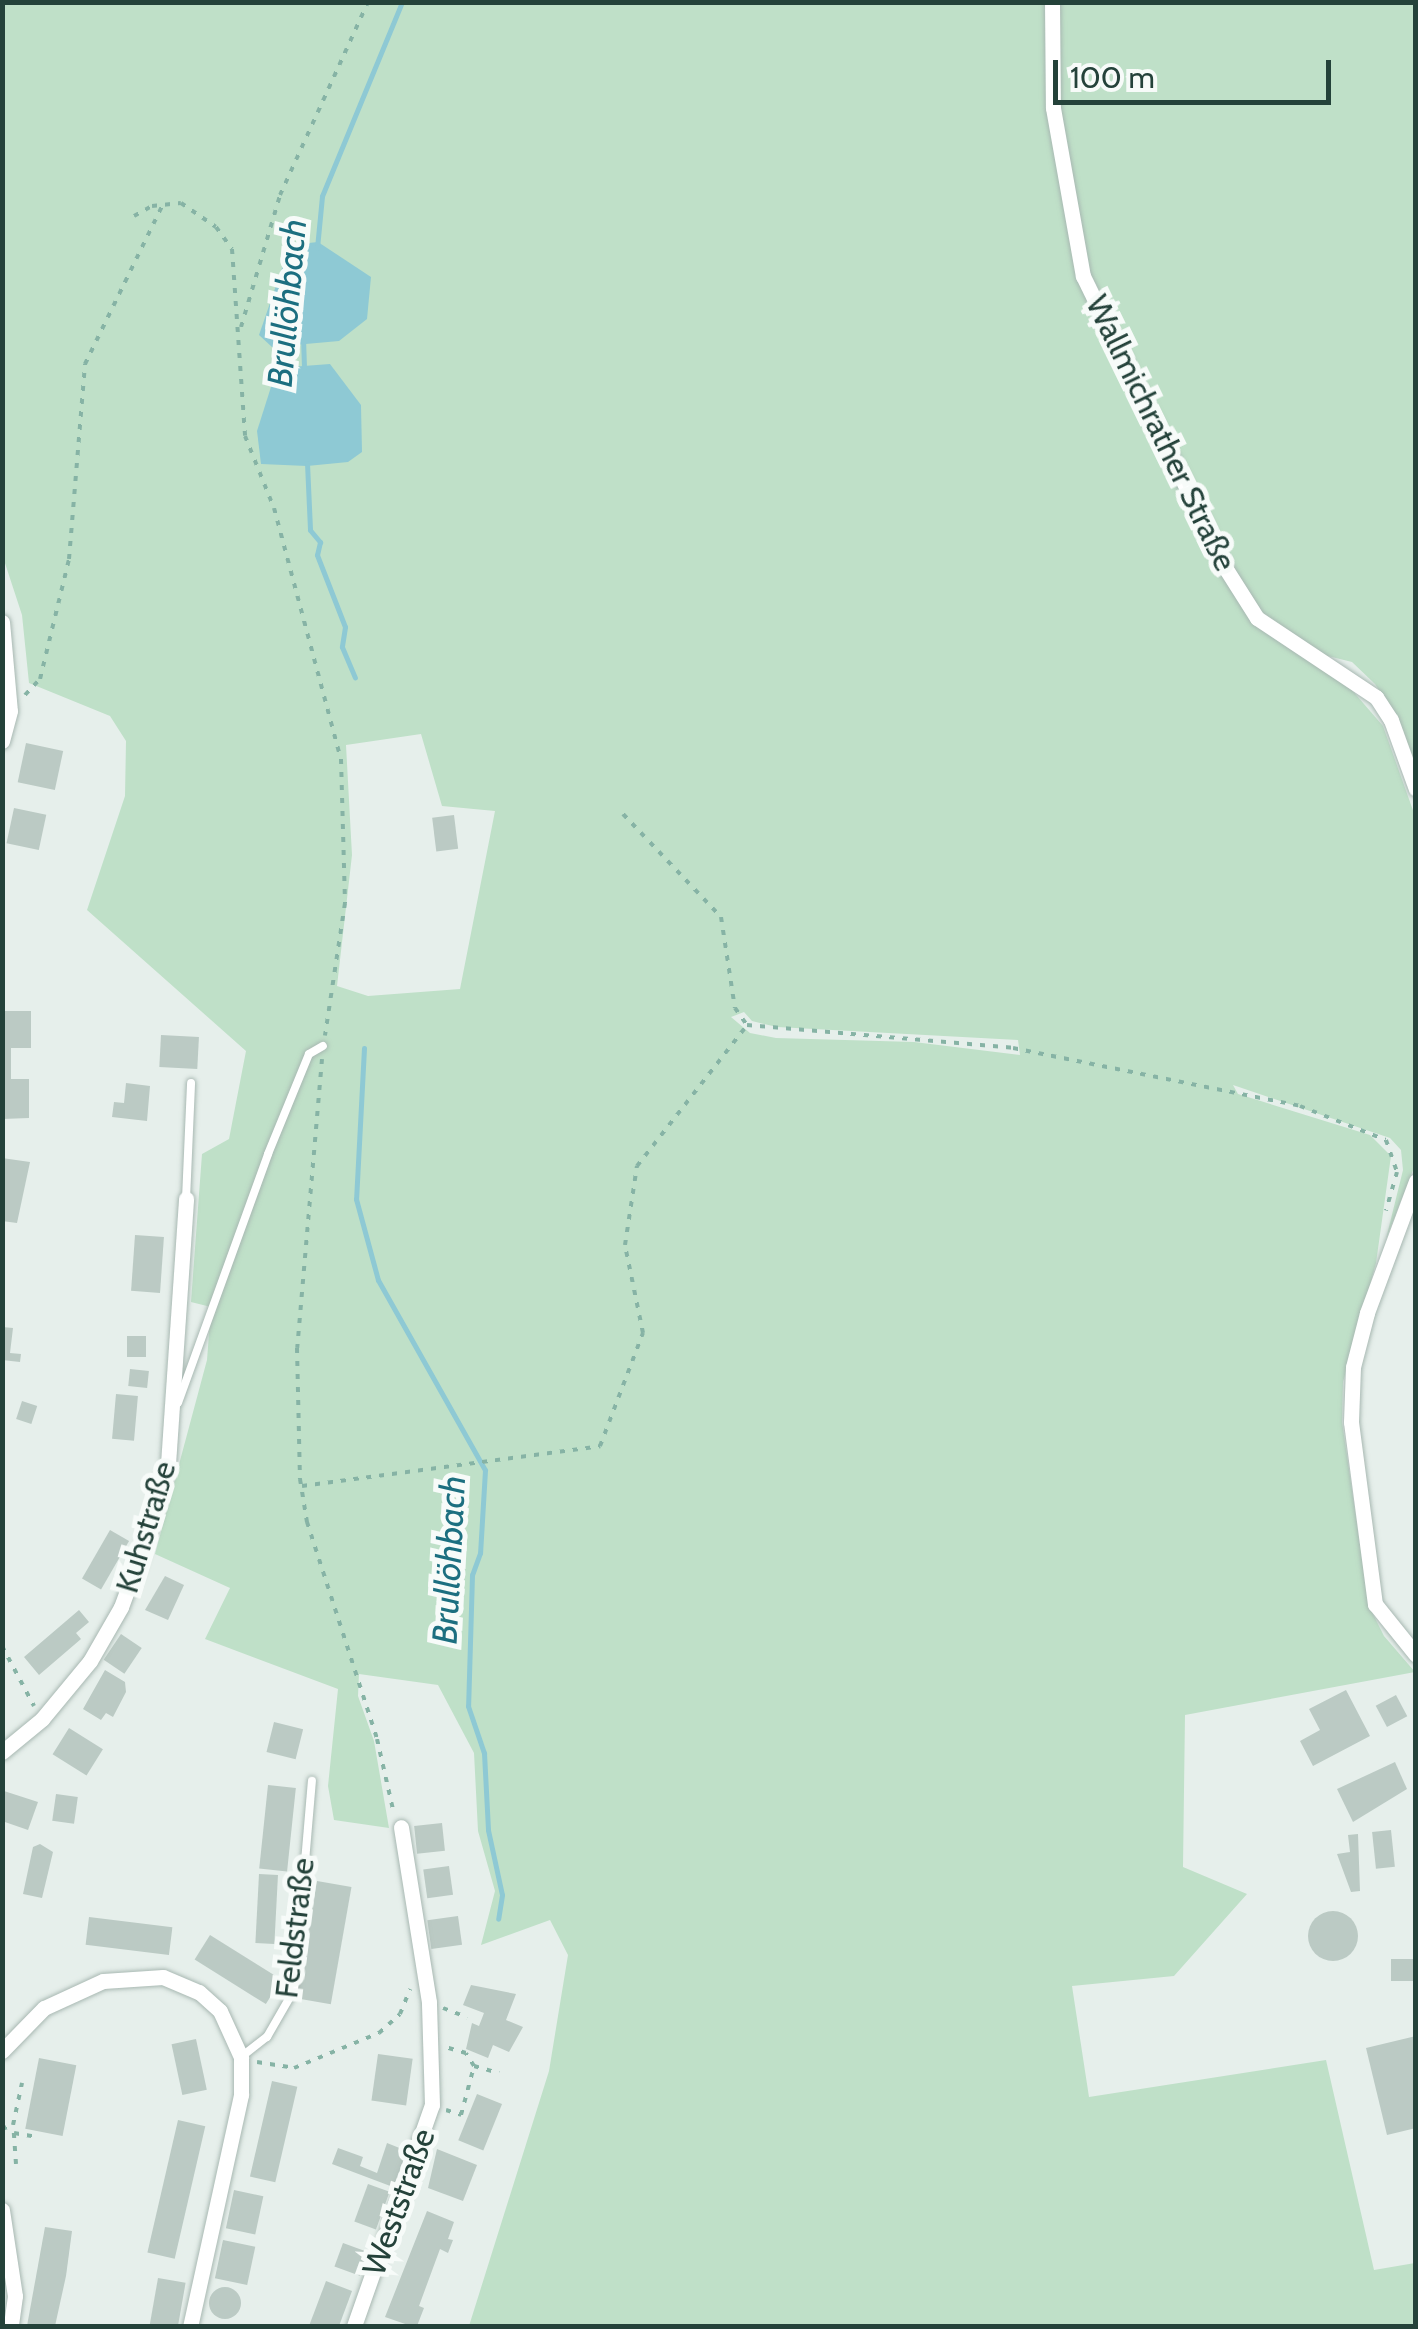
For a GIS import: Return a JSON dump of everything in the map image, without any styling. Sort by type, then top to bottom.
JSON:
[{"type":"street","name":"Wallmichrather Straße","points":[[1052,2],[1053,108],[1083,276],[1226,569],[1257,618],[1376,697],[1391,720],[1416,789]]},
{"type":"street","points":[[2,622],[10,712],[2,740]]},
{"type":"street","points":[[1416,1181],[1367,1313],[1353,1368],[1352,1422],[1376,1604],[1416,1655]]},
{"type":"street","name":"Kuhstraße","points":[[2,1752],[42,1718],[90,1661],[122,1608],[168,1464],[186,1199]]},
{"type":"street","name":"Weststraße","points":[[354,2326],[432,2105],[434,2047],[430,2002],[402,1827]]},
{"type":"street","name":"Feldstraße","points":[[2,2051],[31,2019],[64,1997],[103,1981],[144,1976],[200,1992],[220,2011],[240,2057],[241,2095],[190,2326]]},
{"type":"street","points":[[2,2210],[15,2296],[12,2326]]},
{"type":"lane","points":[[171,1422],[268,1154],[309,1054],[323,1046]]},
{"type":"lane","points":[[186,1199],[191,1083]]},
{"type":"lane","name":"Feldstraße","points":[[240,2057],[266,2037],[294,1990],[312,1780]]},
{"type":"path","points":[[240,332],[280,194],[368,2]]},
{"type":"path","points":[[10,712],[40,679],[59,604],[85,364],[163,204]]},
{"type":"path","points":[[134,216],[163,204],[197,211],[232,249],[245,436],[274,508],[341,759],[345,902],[323,1046],[297,1348],[302,1486],[321,1572],[377,1739],[389,1807],[402,1827]]},
{"type":"path","points":[[622,814],[721,917],[735,1008],[747,1025],[1013,1048],[1300,1106],[1370,1132],[1396,1154],[1382,1227]]},
{"type":"path","points":[[302,1486],[600,1446],[643,1333],[626,1245],[637,1166],[747,1025]]},
{"type":"path","points":[[2,1646],[42,1718]]},
{"type":"path","points":[[240,2057],[280,2068],[308,2064],[379,2033],[400,2014],[412,1986],[427,1983]]},
{"type":"path","points":[[430,2002],[467,2017]]},
{"type":"path","points":[[434,2047],[460,2050],[474,2066],[499,2073]]},
{"type":"path","points":[[432,2105],[461,2115],[474,2066]]},
{"type":"path","points":[[16,2164],[13,2126],[22,2083]]},
{"type":"path","points":[[18,2105],[26,2106]]},
{"type":"path","points":[[2,2128],[13,2126]]},
{"type":"path","points":[[14,2133],[36,2137]]},
{"type":"green space","points":[[2,3],[1415,3],[1415,769],[1396,716],[1375,684],[1352,662],[1328,656],[1317,667],[1351,689],[1383,726],[1415,816],[1415,1165],[1386,1239],[1403,1170],[1401,1150],[1390,1138],[1233,1085],[1238,1094],[1370,1135],[1391,1156],[1376,1263],[1343,1382],[1342,1422],[1369,1606],[1384,1636],[1415,1672],[1185,1715],[1183,1867],[1247,1894],[1174,1976],[1072,1986],[1089,2097],[1326,2060],[1374,2270],[1415,2263],[1415,2326],[469,2326],[549,2071],[568,1955],[550,1920],[481,1945],[495,1891],[478,1831],[474,1753],[438,1685],[359,1674],[358,1696],[374,1741],[389,1828],[334,1820],[328,1786],[338,1689],[205,1639],[230,1588],[155,1554],[207,1360],[211,1307],[191,1302],[202,1154],[229,1139],[246,1051],[87,910],[125,796],[126,741],[110,716],[29,683],[22,615],[2,554]],"holes":[[[421,734],[442,806],[495,811],[460,989],[368,996],[337,986],[352,855],[346,745]],[[744,1012],[752,1021],[777,1027],[1018,1040],[1020,1055],[914,1042],[776,1038],[750,1033],[731,1017]]]},
{"type":"water","points":[[318,242],[371,277],[367,319],[339,341],[272,347],[259,335],[290,245]]},
{"type":"water","points":[[330,364],[361,405],[362,452],[348,462],[307,466],[261,464],[257,431],[277,368]]},
{"type":"building","points":[[26,743],[63,751],[55,790],[18,782]]},
{"type":"building","points":[[14,808],[46,815],[39,850],[7,843]]},
{"type":"building","points":[[454,815],[458,849],[436,851],[432,818]]},
{"type":"building","points":[[2,1011],[31,1011],[31,1048],[11,1048],[11,1079],[29,1079],[29,1118],[2,1119]]},
{"type":"building","points":[[161,1035],[199,1037],[197,1069],[159,1067]]},
{"type":"building","points":[[126,1083],[150,1086],[147,1121],[112,1117],[114,1102],[124,1103]]},
{"type":"building","points":[[2,1158],[30,1162],[17,1223],[2,1221]]},
{"type":"building","points":[[135,1235],[164,1237],[160,1293],[131,1291]]},
{"type":"building","points":[[2,1327],[13,1328],[10,1353],[21,1354],[20,1362],[2,1360]]},
{"type":"building","points":[[127,1336],[146,1336],[146,1357],[127,1357]]},
{"type":"building","points":[[130,1369],[149,1371],[147,1388],[128,1386]]},
{"type":"building","points":[[116,1394],[138,1396],[134,1441],[112,1439]]},
{"type":"building","points":[[22,1401],[37,1406],[31,1424],[16,1419]]},
{"type":"building","points":[[110,1530],[129,1541],[101,1589],[82,1578]]},
{"type":"building","points":[[165,1576],[184,1585],[168,1620],[145,1610]]},
{"type":"building","points":[[79,1610],[89,1622],[76,1633],[81,1639],[39,1675],[24,1657]]},
{"type":"building","points":[[121,1634],[142,1648],[124,1674],[104,1660]]},
{"type":"building","points":[[105,1670],[125,1682],[126,1692],[113,1717],[106,1713],[101,1720],[83,1709]]},
{"type":"building","points":[[1346,1690],[1370,1736],[1313,1766],[1300,1741],[1320,1730],[1309,1709]]},
{"type":"building","points":[[1396,1695],[1407,1716],[1387,1727],[1376,1706]]},
{"type":"building","points":[[274,1722],[303,1729],[296,1759],[267,1752]]},
{"type":"building","points":[[69,1728],[103,1749],[86,1775],[53,1754]]},
{"type":"building","points":[[1395,1762],[1407,1789],[1353,1822],[1337,1789]]},
{"type":"building","points":[[268,1785],[296,1788],[287,1871],[259,1869]]},
{"type":"building","points":[[4,1791],[38,1802],[28,1830],[2,1821]]},
{"type":"building","points":[[56,1794],[78,1797],[74,1824],[52,1821]]},
{"type":"building","points":[[442,1823],[445,1851],[417,1854],[414,1826]]},
{"type":"building","points":[[1391,1830],[1395,1867],[1376,1869],[1372,1832]]},
{"type":"building","points":[[1358,1834],[1360,1891],[1351,1892],[1337,1854],[1350,1852],[1348,1835]]},
{"type":"building","points":[[40,1844],[53,1852],[42,1898],[23,1894],[33,1847]]},
{"type":"building","points":[[449,1866],[453,1895],[427,1898],[423,1870]]},
{"type":"building","points":[[259,1874],[278,1875],[274,1944],[255,1943]]},
{"type":"building","points":[[317,1881],[351,1887],[331,2004],[296,1998]]},
{"type":"building","points":[[1333,1911],[1351,1918],[1358,1936],[1351,1954],[1333,1961],[1315,1954],[1308,1936],[1315,1918]]},
{"type":"building","points":[[458,1916],[462,1945],[431,1949],[427,1920]]},
{"type":"building","points":[[89,1917],[172,1927],[169,1955],[86,1945]]},
{"type":"building","points":[[210,1935],[281,1980],[266,2004],[195,1960]]},
{"type":"building","points":[[1391,1959],[1416,1959],[1416,1981],[1391,1981]]},
{"type":"building","points":[[471,1985],[516,1994],[506,2020],[523,2027],[509,2052],[493,2045],[488,2058],[466,2049],[472,2023],[479,2026],[484,2013],[463,2005]]},
{"type":"building","points":[[1416,2036],[1416,2128],[1387,2135],[1366,2048]]},
{"type":"building","points":[[196,2039],[207,2090],[182,2095],[172,2044]]},
{"type":"building","points":[[378,2054],[413,2059],[406,2105],[371,2101]]},
{"type":"building","points":[[39,2058],[76,2065],[63,2136],[25,2129]]},
{"type":"building","points":[[272,2081],[297,2087],[275,2182],[250,2176]]},
{"type":"building","points":[[477,2094],[502,2104],[483,2150],[458,2140]]},
{"type":"building","points":[[178,2120],[205,2126],[175,2259],[147,2253]]},
{"type":"building","points":[[387,2143],[407,2151],[393,2187],[332,2164],[338,2148],[363,2157],[360,2166],[377,2173]]},
{"type":"building","points":[[437,2149],[477,2165],[463,2201],[428,2188]]},
{"type":"building","points":[[368,2184],[390,2192],[376,2229],[354,2222]]},
{"type":"building","points":[[234,2190],[263,2196],[255,2234],[226,2228]]},
{"type":"building","points":[[427,2211],[454,2222],[448,2239],[453,2240],[448,2253],[440,2249],[419,2306],[424,2308],[417,2326],[411,2326],[385,2317]]},
{"type":"building","points":[[45,2227],[72,2231],[66,2276],[55,2326],[27,2326]]},
{"type":"building","points":[[223,2240],[255,2247],[247,2285],[215,2278]]},
{"type":"building","points":[[343,2243],[368,2252],[360,2276],[334,2266]]},
{"type":"building","points":[[158,2278],[186,2283],[178,2326],[150,2326]]},
{"type":"building","points":[[326,2281],[352,2291],[339,2326],[309,2326]]},
{"type":"building","points":[[225,2287],[236,2292],[241,2303],[236,2314],[225,2319],[214,2314],[209,2303],[214,2292]]},
{"type":"waterway","name":"Brullöhbach","points":[[317,248],[322,196],[402,2]]},
{"type":"waterway","name":"Brullöhbach","points":[[303,338],[304,367]]},
{"type":"waterway","name":"Brullöhbach","points":[[307,463],[310,530],[320,542],[317,555],[345,627],[342,647],[355,677]]},
{"type":"waterway","name":"Brullöhbach","points":[[364,1048],[356,1199],[378,1280],[485,1470],[480,1553],[472,1575],[468,1706],[484,1753],[488,1830],[502,1895],[498,1919]]}]
